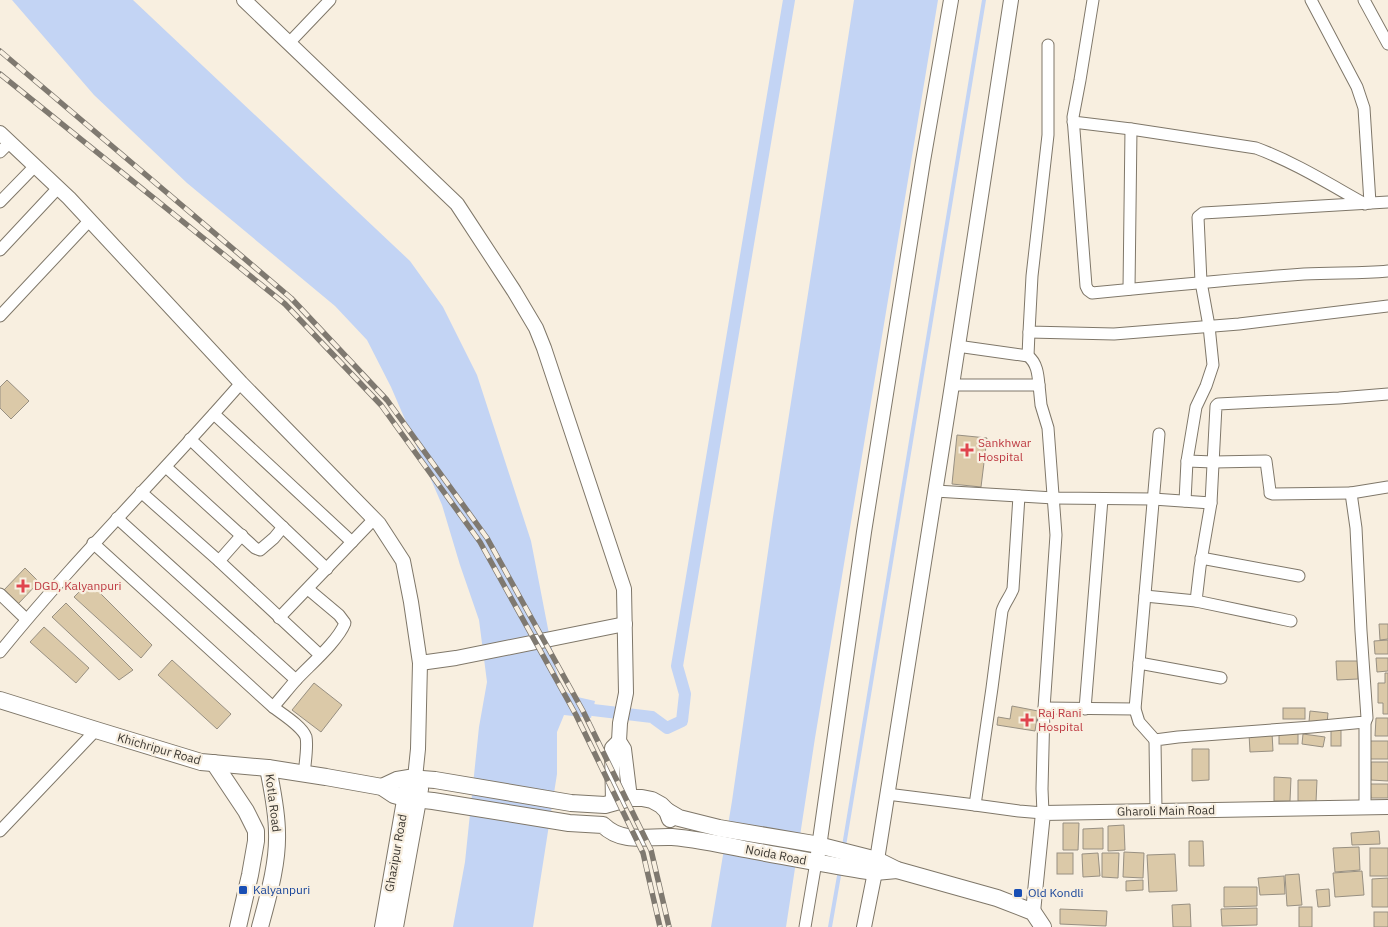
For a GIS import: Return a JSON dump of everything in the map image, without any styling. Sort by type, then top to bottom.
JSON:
[{"type":"main road","name":"Khichripur Road","points":[[0,700],[201,762],[268,768],[382,788],[394,796],[569,823],[603,825]]},
{"type":"main road","name":"Kotla Road","points":[[214,762],[246,811],[256,831],[250,875],[238,927]]},
{"type":"main road","name":"Kotla Road","points":[[260,927],[272,883],[277,833],[268,768]]},
{"type":"main road","points":[[382,788],[397,780],[420,779],[571,802],[609,804],[630,798],[642,798],[652,800],[667,811],[670,819],[669,824],[664,831],[655,837],[638,838],[622,836],[609,831],[603,825],[602,814],[609,804]]},
{"type":"main road","name":"Ghazipur Road","points":[[395,927],[419,800],[420,779]]},
{"type":"main road","name":"Ghazipur Road","points":[[382,927],[419,800]]},
{"type":"main road","name":"Noida Road","points":[[667,811],[718,836],[812,862],[832,865],[869,864]]},
{"type":"main road","points":[[256,831],[277,833]]},
{"type":"main road","name":"Noida Road","points":[[655,837],[718,836],[817,844],[836,849],[869,864],[997,898],[1033,912]]},
{"type":"main road","points":[[1033,912],[1043,927]]},
{"type":"street","points":[[244,0],[457,204],[536,328],[624,589],[626,693],[620,723],[619,741],[624,749],[630,798]]},
{"type":"street","points":[[289,43],[330,0]]},
{"type":"street","points":[[805,927],[812,862],[817,844],[923,161],[951,0]]},
{"type":"street","points":[[864,927],[869,864],[887,794],[1011,0]]},
{"type":"street","points":[[1093,0],[1073,122],[1086,286],[1088,290],[1092,293],[1316,273],[1367,274],[1388,271]]},
{"type":"street","points":[[1311,0],[1358,87],[1361,97],[1364,108],[1367,203]]},
{"type":"street","points":[[1364,0],[1388,44]]},
{"type":"street","points":[[1028,356],[1032,276],[1048,135],[1048,46]]},
{"type":"street","points":[[1073,122],[1256,148],[1273,154],[1367,203]]},
{"type":"street","points":[[1129,289],[1131,129]]},
{"type":"street","points":[[3,143],[35,166],[90,220],[241,383],[380,524],[403,561],[411,602],[420,664],[418,748],[420,779]]},
{"type":"street","points":[[0,202],[35,166]]},
{"type":"street","points":[[0,250],[58,188]]},
{"type":"street","points":[[1185,501],[1187,461],[1196,407],[1213,365],[1209,326],[1200,282],[1198,217],[1203,213],[1388,202]]},
{"type":"street","points":[[0,316],[90,220]]},
{"type":"street","points":[[1029,332],[1114,334],[1209,326],[1388,306]]},
{"type":"street","points":[[957,346],[1028,356],[1033,360],[1038,376],[1041,405],[1048,428],[1056,535],[1044,708],[1043,813],[1033,912]]},
{"type":"street","points":[[0,652],[26,619],[93,543],[166,467],[241,383]]},
{"type":"street","points":[[952,385],[1039,385]]},
{"type":"street","points":[[1196,601],[1211,503],[1215,409],[1218,404],[1388,394]]},
{"type":"street","points":[[214,414],[352,542]]},
{"type":"street","points":[[1156,811],[1155,740],[1140,722],[1135,709],[1159,434]]},
{"type":"street","points":[[190,439],[327,569]]},
{"type":"street","points":[[1187,461],[1266,460],[1270,494],[1351,493],[1388,487]]},
{"type":"street","points":[[166,467],[255,548],[260,550],[283,527]]},
{"type":"street","points":[[934,491],[1054,498],[1154,499],[1211,503]]},
{"type":"street","points":[[141,492],[219,561],[320,656]]},
{"type":"street","points":[[1351,493],[1356,528],[1367,718],[1364,722],[1365,807]]},
{"type":"street","points":[[975,804],[1002,610],[1013,589],[1019,496]]},
{"type":"street","points":[[1084,708],[1102,499]]},
{"type":"street","points":[[117,518],[296,680]]},
{"type":"street","points":[[280,618],[374,519]]},
{"type":"street","points":[[219,561],[242,535]]},
{"type":"street","points":[[93,543],[303,732],[306,739],[304,774]]},
{"type":"street","points":[[1202,558],[1299,576]]},
{"type":"street","points":[[273,707],[320,656],[342,629],[344,623],[339,615],[308,589]]},
{"type":"street","points":[[0,594],[26,619]]},
{"type":"street","points":[[1145,596],[1196,601],[1291,620]]},
{"type":"street","points":[[420,664],[625,624]]},
{"type":"street","points":[[1139,664],[1221,678]]},
{"type":"street","points":[[1044,708],[1135,709]]},
{"type":"street","points":[[1155,740],[1312,728],[1364,722]]},
{"type":"street","points":[[0,830],[96,730]]},
{"type":"street","points":[[609,804],[612,748],[619,741]]},
{"type":"street","points":[[887,794],[975,804],[1019,812],[1043,813]]},
{"type":"street","name":"Gharoli Main Road","points":[[1043,813],[1388,807]]},
{"type":"water","points":[[12,0],[133,0],[410,261],[443,307],[477,375],[531,541],[556,670],[562,689],[573,696],[595,701],[591,718],[564,715],[557,732],[557,774],[533,927],[453,927],[465,862],[479,727],[487,682],[479,620],[442,505],[391,387],[367,340],[335,306],[187,183],[94,95]]},
{"type":"water","points":[[854,0],[938,0],[815,738],[786,927],[711,927],[732,801],[773,517]]},
{"type":"building","points":[[7,380],[29,401],[11,419],[0,408],[0,387]]},
{"type":"building","points":[[957,435],[987,438],[981,487],[952,484]]},
{"type":"building","points":[[25,568],[39,582],[18,604],[4,590]]},
{"type":"building","points":[[89,582],[152,645],[141,658],[74,597]]},
{"type":"building","points":[[66,603],[133,670],[119,680],[52,617]]},
{"type":"building","points":[[1379,624],[1388,624],[1388,639],[1380,640]]},
{"type":"building","points":[[44,627],[89,668],[76,683],[30,642]]},
{"type":"building","points":[[1388,640],[1388,654],[1375,654],[1374,641]]},
{"type":"building","points":[[1376,658],[1388,658],[1388,671],[1377,672]]},
{"type":"building","points":[[172,660],[231,714],[217,729],[158,675]]},
{"type":"building","points":[[1336,661],[1358,661],[1358,679],[1337,680]]},
{"type":"building","points":[[1385,673],[1388,673],[1388,714],[1383,714],[1383,703],[1378,703],[1378,683],[1385,683]]},
{"type":"building","points":[[314,683],[342,705],[321,732],[292,710]]},
{"type":"building","points":[[1012,706],[1038,711],[1035,731],[997,725],[998,717],[1010,719]]},
{"type":"building","points":[[1283,708],[1305,708],[1305,719],[1283,719]]},
{"type":"building","points":[[1310,711],[1328,713],[1327,724],[1309,722]]},
{"type":"building","points":[[1376,718],[1388,718],[1388,736],[1375,736]]},
{"type":"building","points":[[1331,730],[1341,730],[1341,746],[1331,746]]},
{"type":"building","points":[[1279,732],[1298,732],[1298,744],[1279,744]]},
{"type":"building","points":[[1272,733],[1273,751],[1250,752],[1249,734]]},
{"type":"building","points":[[1303,734],[1325,737],[1323,747],[1302,744]]},
{"type":"building","points":[[1370,741],[1388,741],[1388,759],[1370,759]]},
{"type":"building","points":[[1192,749],[1209,749],[1209,780],[1192,781]]},
{"type":"building","points":[[1371,762],[1388,762],[1388,781],[1371,780]]},
{"type":"building","points":[[1274,777],[1291,778],[1290,801],[1274,801]]},
{"type":"building","points":[[1298,780],[1317,780],[1316,802],[1298,801]]},
{"type":"building","points":[[1370,784],[1388,784],[1388,798],[1371,798]]},
{"type":"building","points":[[1063,823],[1079,823],[1078,850],[1063,850]]},
{"type":"building","points":[[1124,825],[1125,850],[1108,851],[1108,826]]},
{"type":"building","points":[[1103,828],[1103,849],[1083,849],[1083,829]]},
{"type":"building","points":[[1379,831],[1380,844],[1352,845],[1351,833]]},
{"type":"building","points":[[1189,841],[1203,841],[1204,866],[1189,866]]},
{"type":"building","points":[[1359,847],[1360,870],[1335,872],[1333,848]]},
{"type":"building","points":[[1370,848],[1388,848],[1388,876],[1370,876]]},
{"type":"building","points":[[1124,852],[1144,853],[1143,878],[1123,877]]},
{"type":"building","points":[[1057,853],[1073,853],[1073,874],[1057,874]]},
{"type":"building","points":[[1098,853],[1100,876],[1083,877],[1082,854]]},
{"type":"building","points":[[1102,853],[1119,853],[1118,878],[1102,877]]},
{"type":"building","points":[[1175,854],[1177,891],[1149,892],[1147,855]]},
{"type":"building","points":[[1362,871],[1364,895],[1335,897],[1333,873]]},
{"type":"building","points":[[1299,874],[1302,905],[1287,906],[1285,875]]},
{"type":"building","points":[[1284,876],[1285,894],[1260,895],[1258,878]]},
{"type":"building","points":[[1388,878],[1388,907],[1372,907],[1372,879]]},
{"type":"building","points":[[1143,880],[1143,890],[1126,891],[1126,881]]},
{"type":"building","points":[[1224,887],[1257,887],[1257,906],[1224,907]]},
{"type":"building","points":[[1329,889],[1330,906],[1318,907],[1316,890]]},
{"type":"building","points":[[1190,904],[1191,927],[1173,927],[1172,905]]},
{"type":"building","points":[[1299,907],[1312,907],[1312,927],[1299,927]]},
{"type":"building","points":[[1257,908],[1257,925],[1222,926],[1221,909]]},
{"type":"building","points":[[1060,909],[1107,911],[1106,926],[1060,924]]},
{"type":"building","points":[[1374,912],[1388,912],[1388,927],[1374,927]]},
{"type":"waterway","points":[[593,710],[652,717],[667,728],[682,721],[685,694],[677,666],[789,0]]},
{"type":"waterway","points":[[844,846],[984,0]]},
{"type":"waterway","points":[[830,927],[840,870]]},
{"type":"railway","points":[[0,51],[291,298],[387,400],[487,538],[583,711],[651,850],[669,927]]},
{"type":"railway","points":[[0,74],[285,304],[381,405],[480,542],[576,715],[643,853],[660,927]]},
{"type":"place","name":"Sankhwar Hospital","points":[[967,450]]},
{"type":"place","name":"DGD, Kalyanpuri","points":[[23,586]]},
{"type":"place","name":"Raj Rani Hospital","points":[[1027,720]]},
{"type":"place","name":"Kalyanpuri","points":[[243,890]]},
{"type":"place","name":"Old Kondli","points":[[1018,893]]}]
